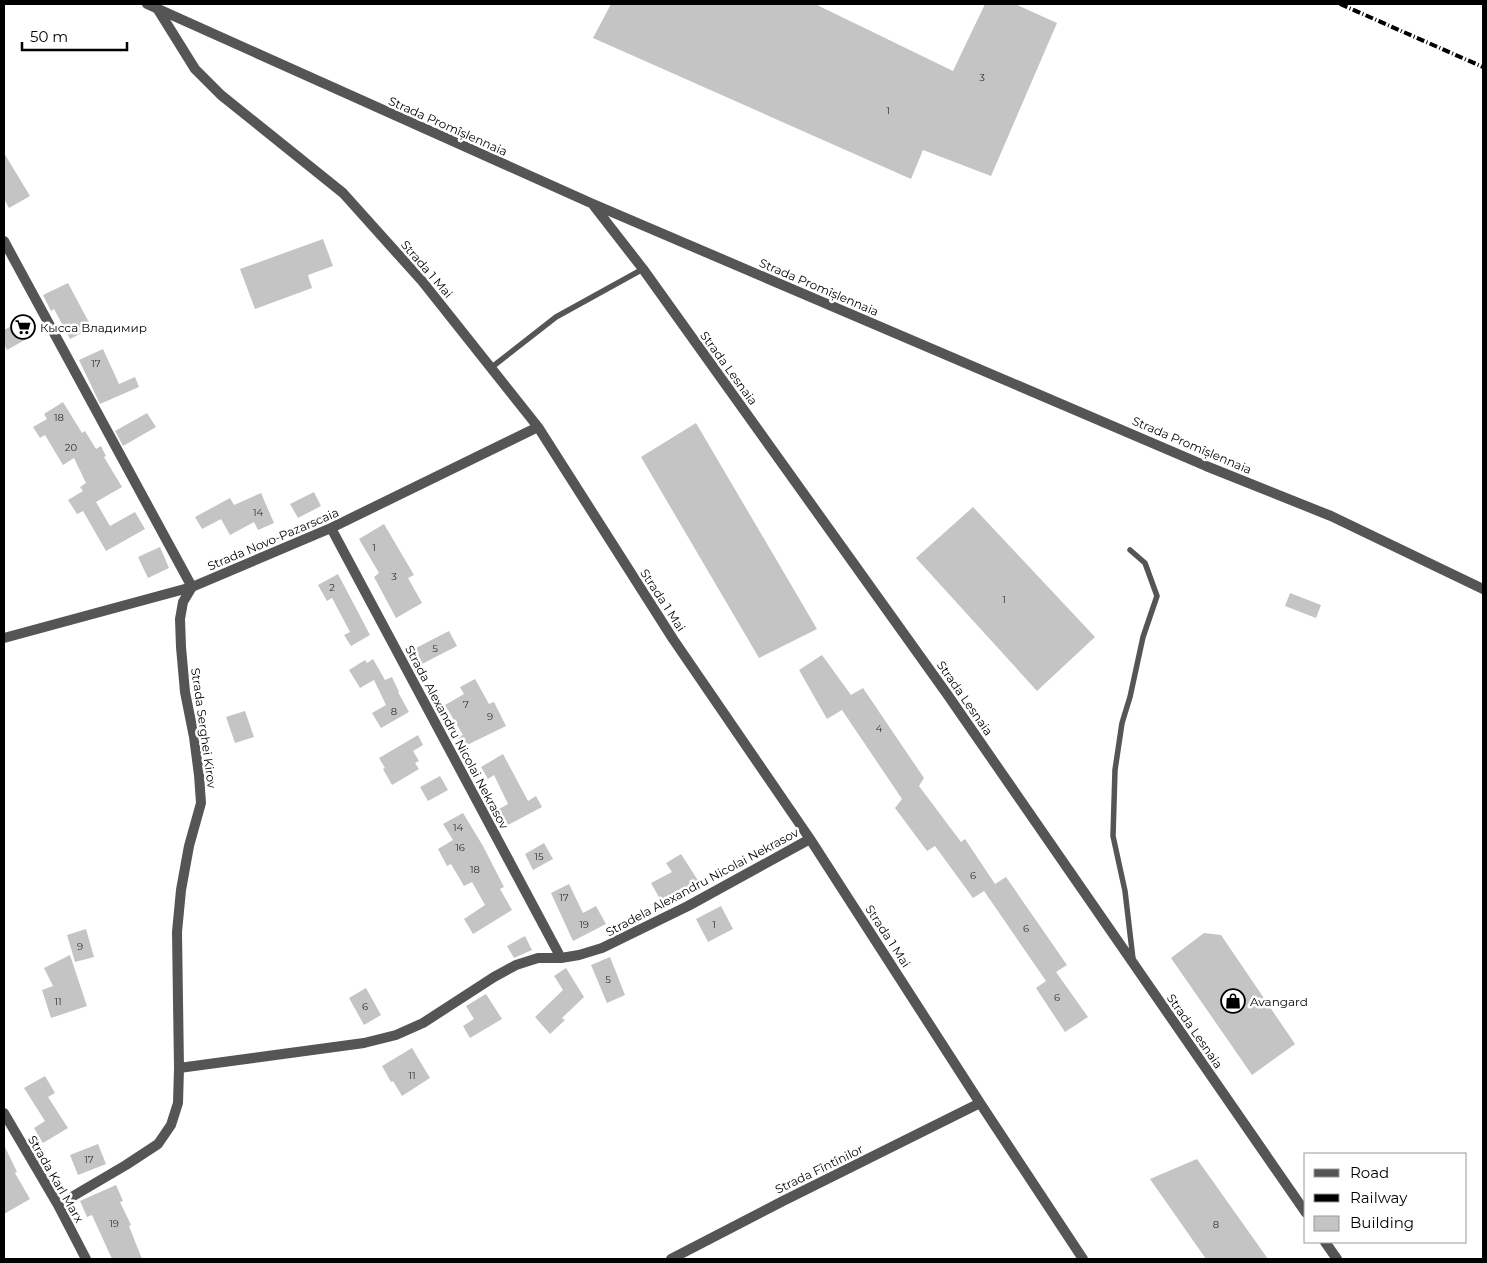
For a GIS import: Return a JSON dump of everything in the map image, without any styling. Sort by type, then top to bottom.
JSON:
[{"type":"street","name":"Strada Promîșlennaia","points":[[147,4],[593,204],[1206,466],[1332,516],[1483,589]]},
{"type":"street","name":"Strada 1 Mai","points":[[157,8],[195,69],[221,95],[343,193],[422,281],[538,427],[673,639],[810,839],[1083,1259]]},
{"type":"street","name":"Strada Lesnaia","points":[[593,204],[643,269],[947,694],[1304,1211]]},
{"type":"street","points":[[4,241],[192,587]]},
{"type":"street","name":"Strada Novo-Pazarscaia","points":[[4,638],[192,587],[331,528],[538,427]]},
{"type":"street","name":"Strada Alexandru Nicolai Nekrasov","points":[[331,528],[561,958]]},
{"type":"street","name":"Strada Serghei Kirov","points":[[58,1205],[126,1166],[158,1144],[171,1125],[178,1103],[176,932],[189,846],[201,803],[199,775],[185,692],[181,647],[183,602],[192,587]]},
{"type":"street","name":"Stradela Alexandru Nicolai Nekrasov","points":[[179,1068],[364,1043],[396,1035],[423,1023],[516,965],[538,958],[561,958],[602,948],[688,906],[810,839]]},
{"type":"street","name":"Strada Fîntînilor","points":[[671,1259],[791,1196],[980,1103]]},
{"type":"street","name":"Strada Karl Marx","points":[[4,1113],[58,1205],[86,1259]]},
{"type":"street","points":[[1326,1243],[1337,1259]]},
{"type":"lane","points":[[492,367],[556,317],[643,269]]},
{"type":"lane","points":[[1130,550],[1145,563],[1157,596],[1143,637],[1130,697],[1122,723],[1115,770],[1113,836],[1125,891],[1133,963]]},
{"type":"building","points":[[611,4],[815,4],[953,71],[985,4],[1015,4],[1057,23],[991,176],[923,150],[911,179],[593,38]]},
{"type":"building","points":[[4,153],[30,196],[9,208],[4,199]]},
{"type":"building","points":[[323,239],[333,266],[308,275],[312,288],[255,309],[240,269]]},
{"type":"building","points":[[68,283],[92,328],[70,339],[54,309],[51,311],[43,295]]},
{"type":"building","points":[[21,321],[30,337],[7,350],[4,344],[4,330]]},
{"type":"building","points":[[103,349],[119,384],[135,377],[139,387],[100,404],[79,360]]},
{"type":"building","points":[[63,402],[82,433],[85,431],[96,449],[101,446],[106,456],[104,457],[122,487],[96,502],[110,526],[135,512],[145,529],[106,551],[83,511],[77,514],[68,500],[83,491],[80,487],[86,483],[74,458],[63,465],[45,435],[40,438],[33,427],[47,419],[44,414]]},
{"type":"building","points":[[147,413],[156,427],[123,446],[115,431]]},
{"type":"building","points":[[696,423],[817,629],[759,658],[641,457]]},
{"type":"building","points":[[314,492],[321,506],[298,518],[290,504]]},
{"type":"building","points":[[261,493],[274,523],[258,530],[254,522],[230,535],[221,519],[202,529],[195,517],[230,498],[234,505]]},
{"type":"building","points":[[973,507],[1095,637],[1037,691],[916,558]]},
{"type":"building","points":[[384,524],[414,575],[408,578],[422,603],[396,618],[374,577],[379,573],[359,539]]},
{"type":"building","points":[[160,547],[169,568],[148,578],[138,557]]},
{"type":"building","points":[[338,574],[370,635],[351,646],[344,635],[350,632],[332,598],[327,601],[318,585]]},
{"type":"building","points":[[1290,593],[1321,605],[1316,618],[1285,606]]},
{"type":"building","points":[[449,631],[457,646],[422,664],[414,649]]},
{"type":"building","points":[[822,655],[851,695],[863,688],[924,778],[919,786],[961,842],[965,839],[995,884],[1006,877],[1067,965],[1056,972],[1088,1017],[1065,1032],[1036,988],[1046,981],[984,891],[973,898],[935,846],[927,851],[895,808],[902,799],[842,710],[827,719],[799,670]]},
{"type":"building","points":[[373,659],[385,680],[392,677],[409,712],[381,728],[372,713],[386,705],[374,680],[360,688],[349,670],[365,660],[367,663]]},
{"type":"building","points":[[475,679],[489,704],[494,702],[506,726],[463,747],[458,737],[463,735],[445,705],[464,694],[460,687]]},
{"type":"building","points":[[245,711],[254,737],[235,743],[226,717]]},
{"type":"building","points":[[418,735],[423,745],[413,751],[419,761],[415,763],[419,769],[392,785],[379,758]]},
{"type":"building","points":[[503,754],[528,801],[536,796],[542,807],[508,825],[499,809],[508,804],[494,775],[488,779],[481,767]]},
{"type":"building","points":[[440,776],[448,790],[428,801],[420,787]]},
{"type":"building","points":[[463,813],[483,846],[504,887],[500,889],[512,910],[473,934],[464,919],[485,905],[472,882],[464,886],[451,864],[447,866],[438,849],[453,840],[443,824]]},
{"type":"building","points":[[544,843],[553,859],[533,870],[525,854]]},
{"type":"building","points":[[681,854],[701,885],[665,908],[651,883],[672,872],[666,863]]},
{"type":"building","points":[[569,884],[583,913],[596,906],[606,924],[573,941],[551,893]]},
{"type":"building","points":[[721,906],[733,929],[708,942],[696,919]]},
{"type":"building","points":[[86,929],[94,957],[75,962],[67,935]]},
{"type":"building","name":"Avangard","points":[[1204,933],[1221,935],[1295,1044],[1252,1075],[1171,958]]},
{"type":"building","points":[[525,936],[532,950],[514,958],[507,946]]},
{"type":"building","points":[[70,955],[87,1006],[51,1018],[42,990],[53,986],[44,968]]},
{"type":"building","points":[[610,957],[625,995],[607,1003],[591,965]]},
{"type":"building","points":[[566,968],[584,997],[562,1018],[565,1020],[550,1034],[535,1017],[563,990],[554,976]]},
{"type":"building","points":[[366,988],[381,1015],[364,1025],[349,998]]},
{"type":"building","points":[[486,994],[502,1019],[470,1038],[463,1026],[474,1019],[466,1006]]},
{"type":"building","points":[[412,1048],[430,1078],[402,1096],[382,1066]]},
{"type":"building","points":[[45,1076],[55,1093],[48,1097],[68,1128],[43,1143],[34,1128],[45,1121],[24,1088]]},
{"type":"building","points":[[98,1144],[106,1164],[78,1175],[70,1155]]},
{"type":"building","points":[[4,1145],[17,1172],[15,1173],[30,1199],[4,1214]]},
{"type":"building","points":[[1197,1159],[1268,1259],[1206,1259],[1150,1179]]},
{"type":"building","points":[[116,1185],[123,1201],[120,1202],[131,1225],[129,1226],[142,1259],[112,1259],[92,1215],[87,1217],[80,1201]]},
{"type":"railway","points":[[1340,4],[1483,67]]},
{"type":"place","name":"Кысса Владимир","points":[[23,327]]},
{"type":"place","name":"Avangard","points":[[1233,1001]]}]
